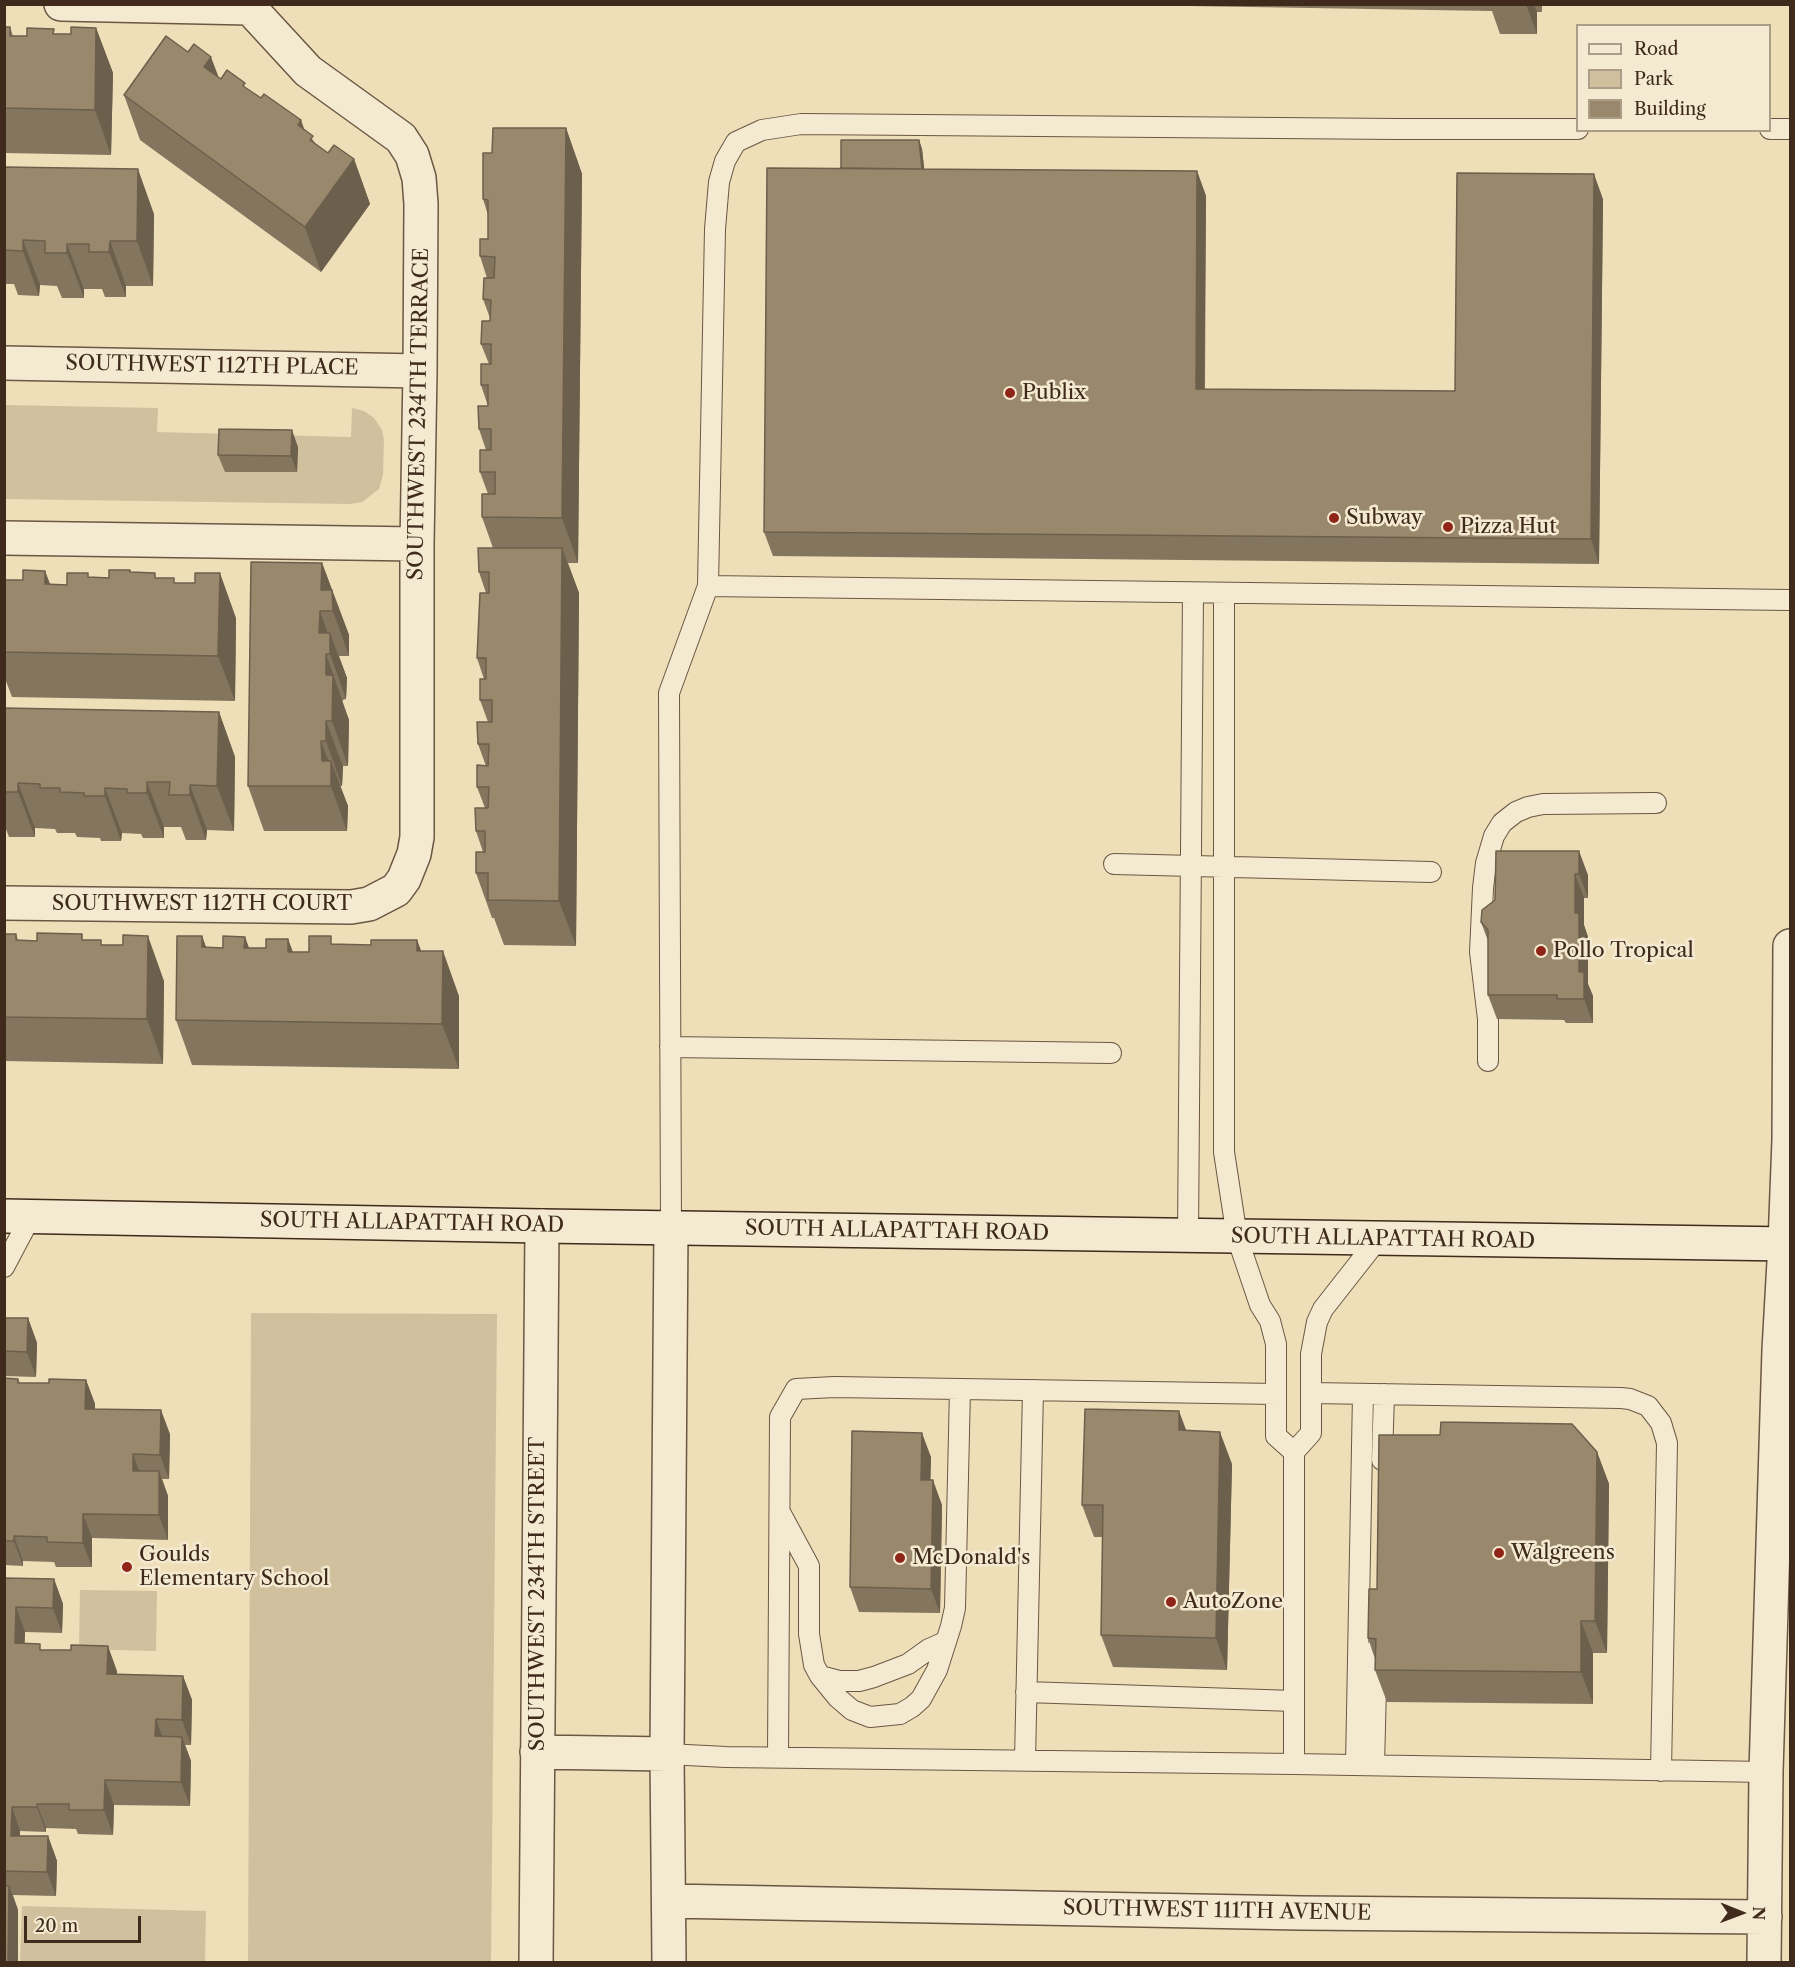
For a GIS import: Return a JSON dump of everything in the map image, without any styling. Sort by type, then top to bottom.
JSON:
[{"type":"street","points":[[61,4],[259,9]]},
{"type":"street","name":"SOUTHWEST 234TH TERRACE","points":[[259,9],[308,71],[401,138],[412,155],[419,178],[421,204],[417,544],[417,837],[414,854],[404,879],[396,890]]},
{"type":"street","name":"SOUTHWEST 112TH PLACE","points":[[4,363],[420,371]]},
{"type":"street","points":[[4,538],[417,544]]},
{"type":"street","name":"SOUTHWEST 112TH COURT","points":[[4,903],[332,908],[369,904],[396,890]]},
{"type":"street","points":[[1764,1962],[1766,1772],[1779,1350],[1788,1244],[1791,946]]},
{"type":"street","name":"SOUTH ALLAPATTAH ROAD","points":[[18,1216],[1788,1244]]},
{"type":"street","name":"SOUTHWEST 234TH STREET","points":[[536,1962],[542,1226]]},
{"type":"street","points":[[669,1962],[667,1754],[671,1227]]},
{"type":"street","points":[[537,1752],[667,1754]]},
{"type":"street","name":"SOUTHWEST 111TH AVENUE","points":[[669,1901],[1301,1913],[1765,1917]]},
{"type":"lane","points":[[671,1227],[669,693],[708,586],[715,229],[719,182],[725,161],[736,142],[762,130],[801,124],[1576,129]]},
{"type":"lane","points":[[1771,129],[1791,129]]},
{"type":"lane","points":[[708,586],[1791,600]]},
{"type":"lane","points":[[1188,1236],[1193,593]]},
{"type":"lane","points":[[1224,593],[1224,1152],[1237,1237],[1260,1305],[1273,1332],[1276,1350],[1276,1436],[1294,1452]]},
{"type":"lane","points":[[1488,1061],[1488,1019],[1480,952],[1485,871],[1494,836],[1502,823],[1516,812],[1543,804],[1656,803]]},
{"type":"lane","points":[[1114,864],[1431,872]]},
{"type":"lane","points":[[670,1047],[1111,1053]]},
{"type":"lane","points":[[4,1267],[18,1216]]},
{"type":"lane","points":[[1294,1764],[1294,1452],[1311,1433],[1311,1354],[1317,1322],[1323,1309],[1378,1239]]},
{"type":"lane","points":[[777,1756],[780,1417],[796,1389],[834,1387],[1276,1394]]},
{"type":"lane","points":[[780,1512],[809,1566],[809,1634],[814,1665],[820,1676],[838,1698],[852,1710],[870,1717],[900,1714],[921,1699],[937,1670],[955,1608],[960,1389]]},
{"type":"lane","points":[[1025,1760],[1033,1390]]},
{"type":"lane","points":[[1311,1393],[1621,1398],[1648,1406],[1664,1432],[1667,1455],[1661,1771]]},
{"type":"lane","points":[[1363,1394],[1365,1765]]},
{"type":"lane","points":[[1382,1476],[1384,1394]]},
{"type":"lane","points":[[1365,1765],[1378,1627]]},
{"type":"lane","points":[[820,1676],[838,1681],[859,1681],[874,1677],[908,1664],[929,1649],[945,1642]]},
{"type":"lane","points":[[1026,1692],[1294,1701]]},
{"type":"lane","points":[[667,1754],[726,1757],[1766,1772]]},
{"type":"green space","points":[[5,405],[158,408],[157,432],[351,437],[352,408],[364,411],[374,418],[382,430],[383,475],[379,489],[362,502],[350,504],[5,499]]},
{"type":"green space","points":[[251,1313],[497,1314],[491,1962],[248,1962]]},
{"type":"green space","points":[[80,1590],[157,1591],[156,1651],[79,1649]]},
{"type":"green space","points":[[22,1906],[206,1911],[205,1962],[20,1962]]},
{"type":"building","points":[[4,27],[10,27],[10,36],[27,36],[27,28],[54,29],[53,34],[71,34],[71,27],[96,28],[95,110],[4,108]]},
{"type":"building","points":[[166,36],[188,52],[194,44],[211,57],[204,67],[221,79],[227,70],[245,83],[243,86],[261,98],[264,94],[301,120],[298,125],[313,136],[310,140],[328,153],[334,145],[354,159],[305,227],[124,95]]},
{"type":"building","points":[[493,128],[566,128],[562,518],[482,517],[482,494],[495,494],[495,472],[480,472],[480,450],[491,450],[491,429],[479,429],[478,406],[488,406],[488,385],[481,385],[481,364],[491,364],[491,344],[481,344],[482,321],[490,321],[491,300],[483,299],[484,278],[494,278],[495,257],[480,256],[480,239],[488,239],[488,200],[483,199],[483,153],[492,153]]},
{"type":"building","points":[[841,140],[919,140],[922,169],[841,168]]},
{"type":"building","points":[[4,167],[138,169],[137,241],[110,241],[109,252],[89,252],[89,244],[67,244],[67,253],[45,253],[45,241],[23,240],[23,251],[4,250]]},
{"type":"building","points":[[767,168],[1197,171],[1196,389],[1455,391],[1457,173],[1594,174],[1591,539],[764,532]]},
{"type":"building","points":[[219,429],[292,430],[291,456],[218,455]]},
{"type":"building","points":[[478,548],[562,548],[559,901],[488,900],[488,873],[476,873],[476,852],[485,852],[485,831],[476,831],[475,808],[488,808],[489,787],[477,787],[477,765],[488,766],[489,744],[478,744],[477,722],[492,722],[492,700],[480,700],[480,679],[486,679],[486,658],[477,658],[480,593],[489,593],[489,572],[479,572]]},
{"type":"building","points":[[251,562],[322,563],[321,590],[332,590],[333,611],[320,611],[319,633],[330,633],[330,654],[326,654],[326,675],[333,675],[332,721],[326,721],[326,741],[321,741],[322,761],[331,761],[331,786],[248,786]]},
{"type":"building","points":[[23,570],[45,571],[45,584],[67,585],[67,573],[88,573],[88,577],[109,578],[109,570],[130,570],[130,572],[155,573],[155,578],[174,578],[174,583],[195,583],[195,573],[220,573],[218,656],[4,652],[4,580],[23,580]]},
{"type":"building","points":[[4,708],[219,712],[217,786],[190,785],[190,795],[169,795],[170,782],[147,782],[147,793],[127,793],[127,789],[105,788],[105,796],[84,796],[84,793],[60,792],[60,788],[40,788],[40,784],[18,783],[18,792],[4,792]]},
{"type":"building","name":"Pollo Tropical","points":[[1496,851],[1579,851],[1579,874],[1575,874],[1575,913],[1579,913],[1579,972],[1584,972],[1584,999],[1557,999],[1557,995],[1488,995],[1488,930],[1481,922],[1482,910],[1495,900]]},
{"type":"building","points":[[37,933],[82,934],[82,940],[101,940],[101,945],[123,945],[123,935],[148,936],[147,1019],[4,1017],[4,934],[16,934],[16,940],[37,941]]},
{"type":"building","points":[[177,936],[202,936],[202,947],[223,948],[223,936],[245,937],[244,948],[266,948],[266,939],[288,939],[288,952],[309,952],[309,936],[331,936],[331,944],[371,945],[371,940],[417,940],[417,951],[443,951],[442,1024],[176,1020]]},
{"type":"building","points":[[4,1318],[28,1318],[27,1352],[4,1351]]},
{"type":"building","points":[[4,1378],[18,1379],[18,1383],[49,1383],[49,1379],[86,1380],[85,1409],[161,1410],[160,1455],[133,1454],[133,1471],[159,1471],[159,1515],[83,1514],[83,1543],[47,1542],[47,1537],[14,1536],[14,1541],[4,1541]]},
{"type":"building","name":"AutoZone","points":[[1085,1409],[1179,1411],[1179,1430],[1220,1432],[1216,1638],[1101,1635],[1103,1505],[1082,1505]]},
{"type":"building","name":"Walgreens","points":[[1441,1422],[1572,1424],[1597,1452],[1595,1621],[1581,1621],[1581,1672],[1375,1670],[1376,1639],[1368,1638],[1369,1589],[1377,1589],[1379,1435],[1440,1435]]},
{"type":"building","name":"McDonald's","points":[[852,1431],[922,1433],[921,1480],[933,1480],[931,1589],[850,1587]]},
{"type":"building","points":[[4,1578],[54,1579],[53,1608],[16,1607],[15,1643],[40,1644],[40,1650],[71,1650],[71,1645],[108,1646],[107,1674],[183,1676],[182,1720],[156,1719],[155,1736],[182,1737],[181,1782],[105,1780],[104,1810],[69,1810],[69,1804],[12,1807],[11,1836],[48,1836],[47,1872],[4,1871]]},
{"type":"building","points":[[4,1886],[9,1886],[8,1962],[4,1962]]},
{"type":"place","name":"Publix","points":[[1010,393]]},
{"type":"place","name":"Subway","points":[[1334,518]]},
{"type":"place","name":"Pizza Hut","points":[[1448,527]]},
{"type":"place","name":"Pollo Tropical","points":[[1541,951]]},
{"type":"place","name":"Walgreens","points":[[1499,1553]]},
{"type":"place","name":"McDonald's","points":[[900,1558]]},
{"type":"place","name":"Goulds Elementary School","points":[[127,1567]]},
{"type":"place","name":"AutoZone","points":[[1171,1602]]}]
